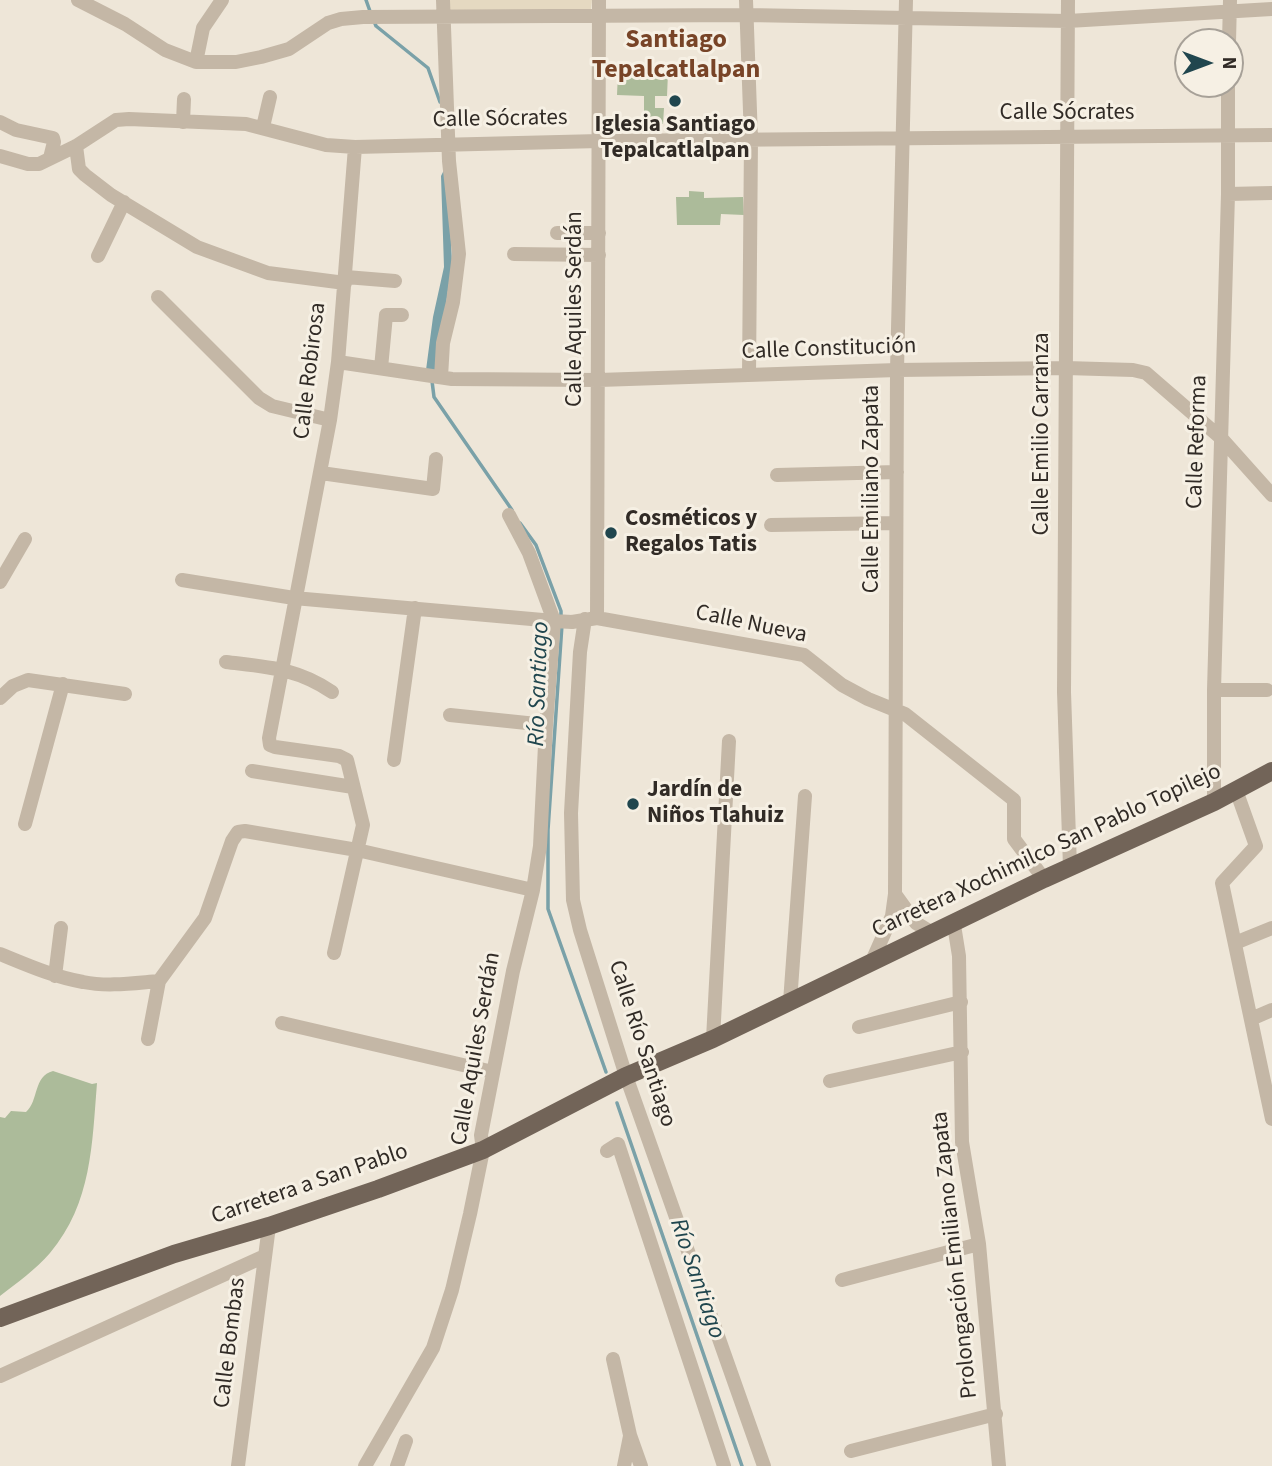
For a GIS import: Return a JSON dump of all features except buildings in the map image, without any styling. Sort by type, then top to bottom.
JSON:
[{"type":"main road","name":"Carretera Xochimilco San Pablo Topilejo","points":[[713,1039],[872,961],[954,925],[1044,879],[1214,802],[1272,771]]},
{"type":"main road","name":"Carretera a San Pablo","points":[[0,1318],[174,1255],[378,1189],[482,1150],[626,1076],[713,1039]]},
{"type":"street","points":[[78,0],[125,24],[165,50],[196,62],[236,62],[261,57],[289,48],[328,23],[363,17],[747,15],[1068,21],[1230,6],[1272,9]]},
{"type":"street","points":[[196,62],[203,28],[222,0]]},
{"type":"street","points":[[440,377],[443,343],[456,289],[459,254],[450,180],[443,0]]},
{"type":"street","name":"Calle Aquiles Serdán","points":[[365,1466],[433,1348],[452,1290],[482,1150],[481,1135],[513,971],[533,890],[540,846],[546,725],[573,620],[599,380],[599,0]]},
{"type":"street","points":[[746,0],[751,139],[749,375]]},
{"type":"street","name":"Calle Emiliano Zapata","points":[[872,961],[892,916],[895,894],[897,370],[906,0]]},
{"type":"street","name":"Calle Emilio Carranza","points":[[1068,0],[1064,692],[1070,867]]},
{"type":"street","points":[[1229,28],[1230,6]]},
{"type":"street","points":[[263,127],[270,97]]},
{"type":"street","name":"Calle Reforma","points":[[1214,802],[1214,690],[1228,194],[1228,98]]},
{"type":"street","points":[[183,122],[184,99]]},
{"type":"street","name":"Calle Sócrates","points":[[0,156],[34,165],[76,146],[116,120],[263,127],[326,145],[355,147],[449,143],[751,139],[1272,135]]},
{"type":"street","points":[[0,122],[16,130],[53,138],[50,158]]},
{"type":"street","points":[[76,146],[79,169],[85,175],[197,247],[268,273],[345,280],[395,281]]},
{"type":"street","name":"Calle Robirosa","points":[[353,787],[344,757],[275,747],[270,745],[269,738],[330,420],[338,362],[355,147]]},
{"type":"street","points":[[1228,194],[1272,193]]},
{"type":"street","points":[[98,256],[124,202]]},
{"type":"street","points":[[557,233],[599,233]]},
{"type":"street","points":[[514,254],[599,255]]},
{"type":"street","points":[[158,297],[259,398],[272,406],[330,420]]},
{"type":"street","points":[[381,368],[386,315],[402,315]]},
{"type":"street","name":"Calle Constitución","points":[[338,362],[440,377],[599,380],[897,370],[1133,370],[1146,373],[1221,438],[1272,495]]},
{"type":"street","points":[[320,472],[433,489],[436,459]]},
{"type":"street","points":[[777,475],[897,472]]},
{"type":"street","points":[[509,516],[573,620]]},
{"type":"street","points":[[771,525],[896,523]]},
{"type":"street","points":[[0,582],[25,539]]},
{"type":"street","name":"Calle Nueva","points":[[182,580],[294,598],[573,620],[804,655],[842,684],[905,714],[1014,800],[1014,839],[1044,879]]},
{"type":"street","points":[[394,760],[415,608]]},
{"type":"street","name":"Calle Río Santiago","points":[[573,620],[580,652],[571,813],[573,900],[626,1076],[764,1466]]},
{"type":"street","points":[[226,662],[281,668],[305,675],[332,692]]},
{"type":"street","points":[[0,698],[13,686],[28,680],[125,694]]},
{"type":"street","points":[[25,824],[63,684]]},
{"type":"street","points":[[1214,690],[1267,690]]},
{"type":"street","points":[[450,715],[546,725]]},
{"type":"street","points":[[713,1039],[729,741]]},
{"type":"street","points":[[252,771],[353,787],[363,825],[334,953]]},
{"type":"street","points":[[1236,790],[1256,846],[1222,883],[1251,1019],[1269,1085],[1272,1119]]},
{"type":"street","points":[[790,1002],[805,796]]},
{"type":"street","points":[[148,1040],[159,981],[205,918],[232,841],[238,832],[357,850],[533,890]]},
{"type":"street","points":[[895,894],[916,923],[933,934]]},
{"type":"street","name":"Prolongación Emiliano Zapata","points":[[954,925],[959,956],[961,1002],[962,1142],[979,1244],[999,1466]]},
{"type":"street","points":[[55,976],[61,928]]},
{"type":"street","points":[[1235,943],[1272,928]]},
{"type":"street","points":[[0,954],[55,976],[85,983],[109,985],[159,981]]},
{"type":"street","points":[[859,1027],[961,1002]]},
{"type":"street","points":[[1251,1019],[1272,1010]]},
{"type":"street","points":[[282,1023],[493,1072]]},
{"type":"street","points":[[830,1081],[961,1052]]},
{"type":"street","points":[[607,1152],[618,1144],[724,1466]]},
{"type":"street","name":"Calle Bombas","points":[[238,1466],[269,1226]]},
{"type":"street","points":[[842,1280],[979,1244]]},
{"type":"street","points":[[0,1376],[265,1256]]},
{"type":"street","points":[[613,1359],[630,1435],[641,1466]]},
{"type":"street","points":[[851,1451],[996,1414]]},
{"type":"street","points":[[624,1466],[630,1435]]},
{"type":"street","points":[[397,1466],[406,1441]]},
{"type":"green space","points":[[618,72],[668,73],[667,96],[655,96],[655,108],[664,108],[663,124],[644,124],[644,96],[617,95]]},
{"type":"green space","points":[[689,191],[704,192],[704,198],[743,197],[744,215],[721,214],[720,225],[677,225],[676,197],[689,197]]},
{"type":"green space","points":[[53,1071],[92,1084],[97,1083],[87,1172],[82,1193],[64,1234],[39,1265],[0,1296],[0,1117],[5,1118],[11,1111],[26,1112],[42,1078]]},
{"type":"shaded area","points":[[447,0],[592,0],[591,9],[522,12],[448,11]]},
{"type":"water","points":[[445,168],[448,176],[452,263],[436,373],[426,370],[433,317],[444,267],[441,176]]},
{"type":"waterway","name":"Río Santiago","points":[[366,0],[371,14]]},
{"type":"waterway","name":"Río Santiago","points":[[374,21],[376,26],[428,68],[440,102]]},
{"type":"waterway","name":"Río Santiago","points":[[432,381],[434,397],[512,510]]},
{"type":"waterway","name":"Río Santiago","points":[[520,523],[536,545],[561,617]]},
{"type":"waterway","name":"Río Santiago","points":[[562,625],[548,830],[548,909],[606,1072]]},
{"type":"waterway","name":"Río Santiago","points":[[617,1103],[742,1466]]},
{"type":"place","name":"Iglesia Santiago Tepalcatlalpan","points":[[675,101]]},
{"type":"place","name":"Cosméticos y Regalos Tatis","points":[[611,533]]},
{"type":"place","name":"Jardín de Niños Tlahuiz","points":[[633,804]]},
{"type":"district","name":"Santiago Tepalcatlalpan","points":[[676,56]]}]
